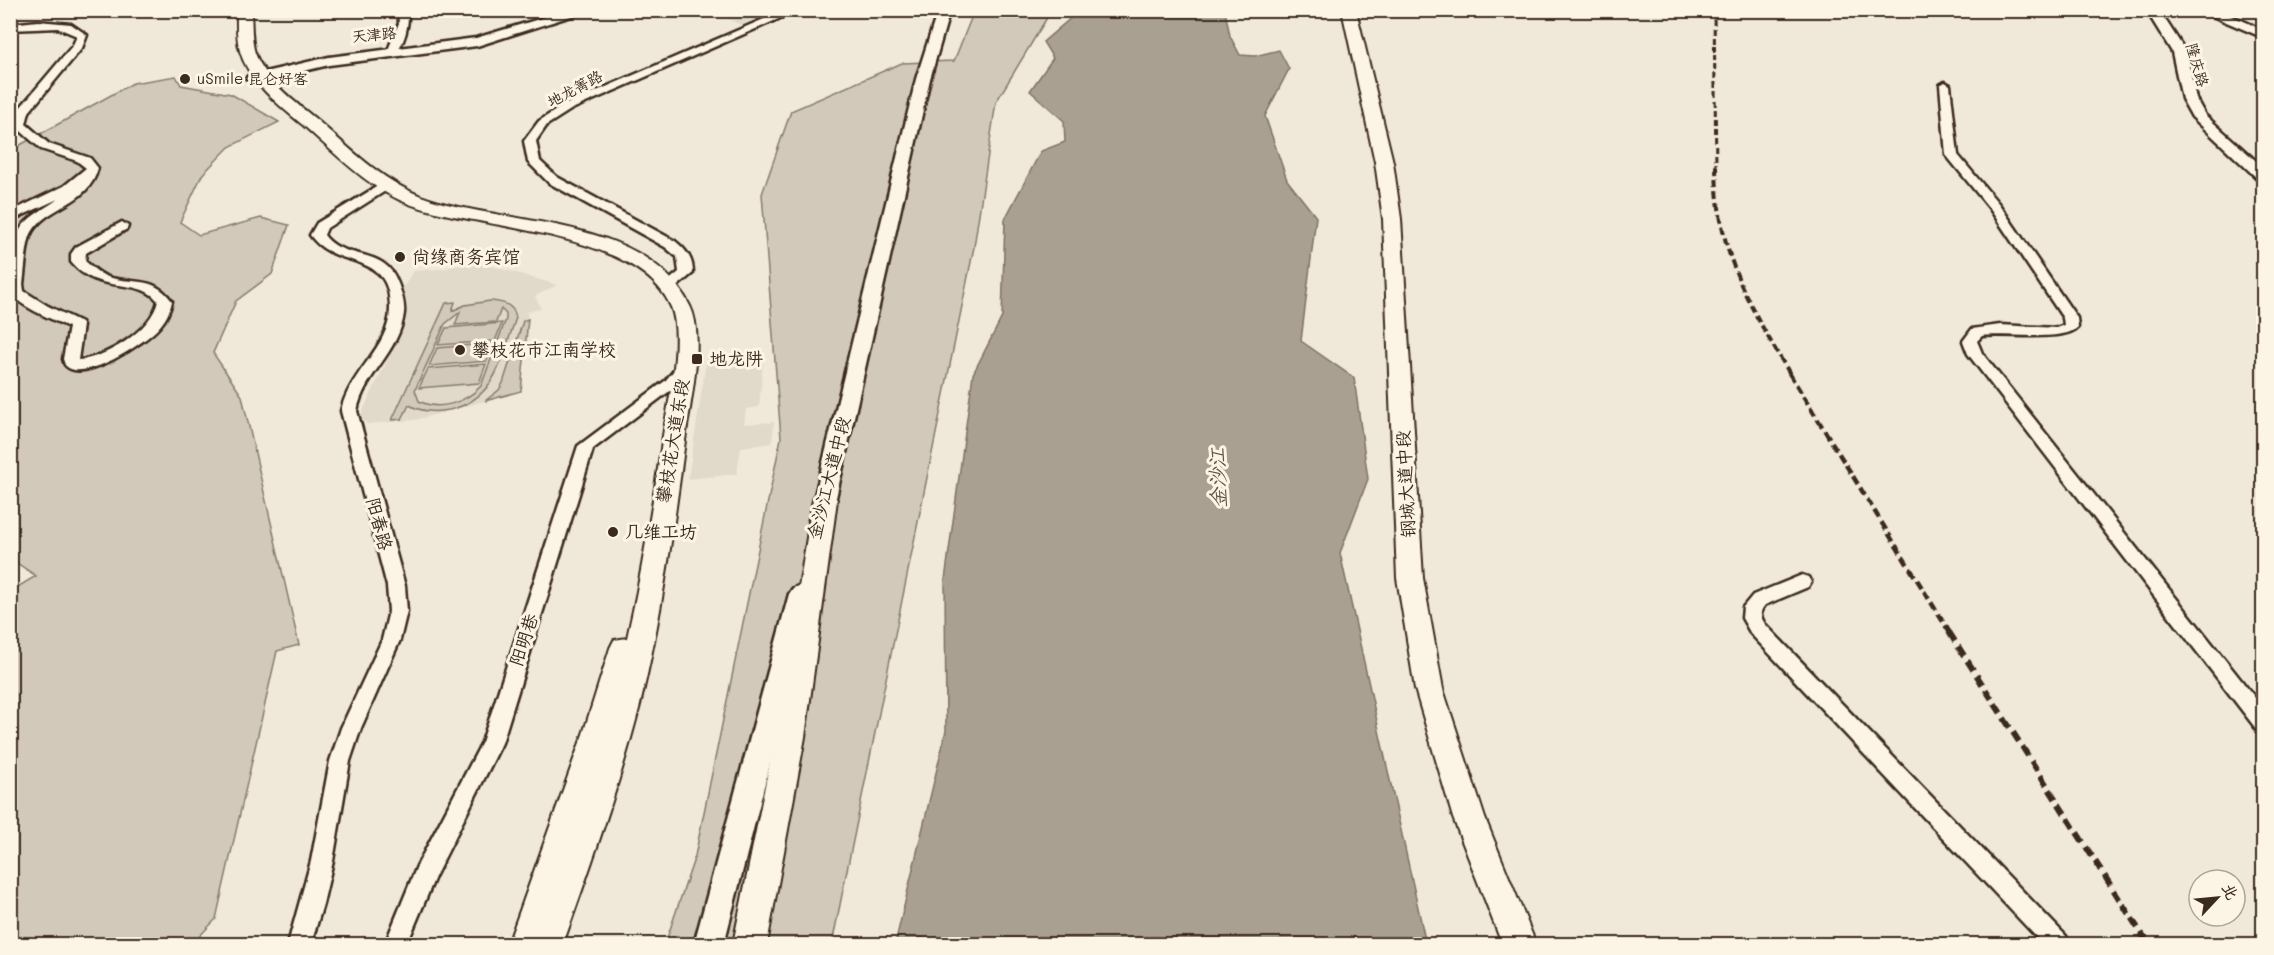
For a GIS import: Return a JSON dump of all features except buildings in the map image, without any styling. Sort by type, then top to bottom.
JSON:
[{"type":"highway","name":"攀枝花大道东段","points":[[235,10],[238,56],[292,121],[404,206],[445,218],[588,249],[617,261],[641,275],[660,293],[671,316],[678,375],[647,608],[627,702],[597,803],[546,945]]},
{"type":"highway","name":"攀枝花大道东段","points":[[244,10],[247,53],[256,76]]},
{"type":"highway","name":"钢城大道中段","points":[[1348,10],[1384,162],[1392,219],[1410,578],[1429,688],[1469,818],[1519,945]]},
{"type":"highway","name":"攀枝花大道东段","points":[[382,188],[455,212],[598,243],[627,254],[651,268],[669,286],[681,308],[686,335],[628,634],[598,734],[525,945]]},
{"type":"highway","points":[[750,945],[789,737],[809,577],[825,500]]},
{"type":"main road","name":"天津路","points":[[256,76],[328,57],[476,37],[572,10]]},
{"type":"main road","points":[[256,76],[329,61],[477,42],[584,10]]},
{"type":"main road","name":"金沙江大道中段","points":[[825,500],[923,79],[944,10]]},
{"type":"main road","name":"隆庆路","points":[[2152,10],[2179,52],[2189,99],[2199,117],[2264,177]]},
{"type":"main road","points":[[709,945],[809,577]]},
{"type":"street","points":[[393,50],[404,23],[403,10]]},
{"type":"street","name":"地龙箐路","points":[[669,286],[686,273],[688,264],[683,254],[670,244],[554,180],[534,162],[530,141],[543,123],[568,106],[795,10]]},
{"type":"street","points":[[2203,10],[2242,24],[2264,35]]},
{"type":"street","points":[[10,27],[63,26],[82,35],[78,46],[23,111],[20,124],[51,150],[90,163],[91,172],[86,185],[37,220],[25,232],[22,238],[20,273],[16,284],[18,293],[43,309],[76,325],[70,359],[72,364],[91,363],[108,356],[153,327],[163,313],[165,301],[154,290],[138,284],[106,280],[93,274],[78,262],[78,254],[81,250],[122,226]]},
{"type":"street","points":[[1945,85],[1952,155],[1995,207],[2070,318],[2070,327],[2058,332],[2000,329],[1977,332],[1970,341],[1976,354],[2264,724]]},
{"type":"street","points":[[10,217],[76,184],[91,172]]},
{"type":"street","name":"阳春路","points":[[299,945],[322,861],[340,761],[351,728],[391,640],[398,611],[396,586],[349,411],[350,399],[355,387],[394,329],[398,314],[396,299],[388,272],[379,264],[328,247],[320,242],[317,235],[322,226],[382,188]]},
{"type":"street","name":"阳明巷","points":[[396,945],[425,873],[492,743],[586,446],[632,416],[678,375]]},
{"type":"street","points":[[1802,582],[1759,600],[1752,607],[1751,618],[1758,629],[2058,945]]},
{"type":"shaded area","points":[[684,11],[775,11],[741,25],[729,19],[717,17],[688,19],[684,16]]},
{"type":"shaded area","points":[[974,11],[1051,11],[996,102],[974,247],[832,944],[665,944],[695,856],[781,438],[762,194],[791,111],[902,63],[954,61]]},
{"type":"shaded area","points":[[176,76],[181,85],[231,94],[279,122],[229,147],[202,175],[180,222],[199,235],[261,218],[289,225],[272,274],[236,301],[213,353],[242,396],[299,645],[277,651],[216,919],[192,944],[11,944],[11,591],[36,576],[11,559],[10,188],[16,176],[11,150],[133,83]]},
{"type":"shaded area","name":"攀枝花市江南学校","points":[[470,263],[499,268],[557,285],[535,296],[541,308],[527,312],[528,333],[521,391],[415,420],[367,424],[360,417],[405,323],[407,306],[401,291],[413,271],[441,269]]},
{"type":"shaded area","points":[[455,302],[452,311],[465,305],[499,302],[510,307],[515,313],[516,318],[495,375],[478,397],[465,405],[433,412],[409,405],[402,419],[392,420],[446,303]],"holes":[[[501,309],[506,314],[481,386],[468,397],[452,404],[435,406],[419,401],[415,390],[445,324],[460,312],[455,325],[496,322]]]},
{"type":"shaded area","points":[[528,319],[521,391],[485,401],[499,390],[503,383],[523,321]]},
{"type":"shaded area","points":[[502,323],[495,341],[438,345],[446,328]]},
{"type":"shaded area","points":[[495,343],[487,361],[429,366],[437,348]]},
{"type":"shaded area","points":[[764,351],[759,407],[746,409],[744,424],[774,422],[772,443],[741,447],[737,474],[688,479],[707,356]]},
{"type":"shaded area","points":[[486,364],[479,383],[419,388],[428,369]]},
{"type":"water","name":"金沙江","points":[[1079,11],[1225,11],[1230,36],[1240,55],[1255,56],[1279,50],[1289,69],[1265,116],[1287,180],[1316,217],[1301,341],[1354,378],[1368,479],[1340,553],[1426,944],[895,944],[946,731],[945,580],[973,374],[1002,317],[1005,219],[1041,151],[1065,142],[1064,121],[1030,91],[1053,58],[1043,42]]},
{"type":"railway","points":[[1714,10],[1716,167]]},
{"type":"railway","points":[[1716,166],[1722,225],[1737,276],[1760,323],[1790,374]]},
{"type":"railway","points":[[1789,373],[1950,633]]},
{"type":"railway","points":[[1949,632],[2148,944]]},
{"type":"place","name":"uSmile 昆仑好客","points":[[185,79]]},
{"type":"place","name":"尚缘商务宾馆","points":[[400,257]]},
{"type":"place","name":"攀枝花市江南学校","points":[[460,350]]},
{"type":"place","name":"地龙阱","points":[[697,359]]},
{"type":"place","name":"几维工坊","points":[[613,532]]}]
